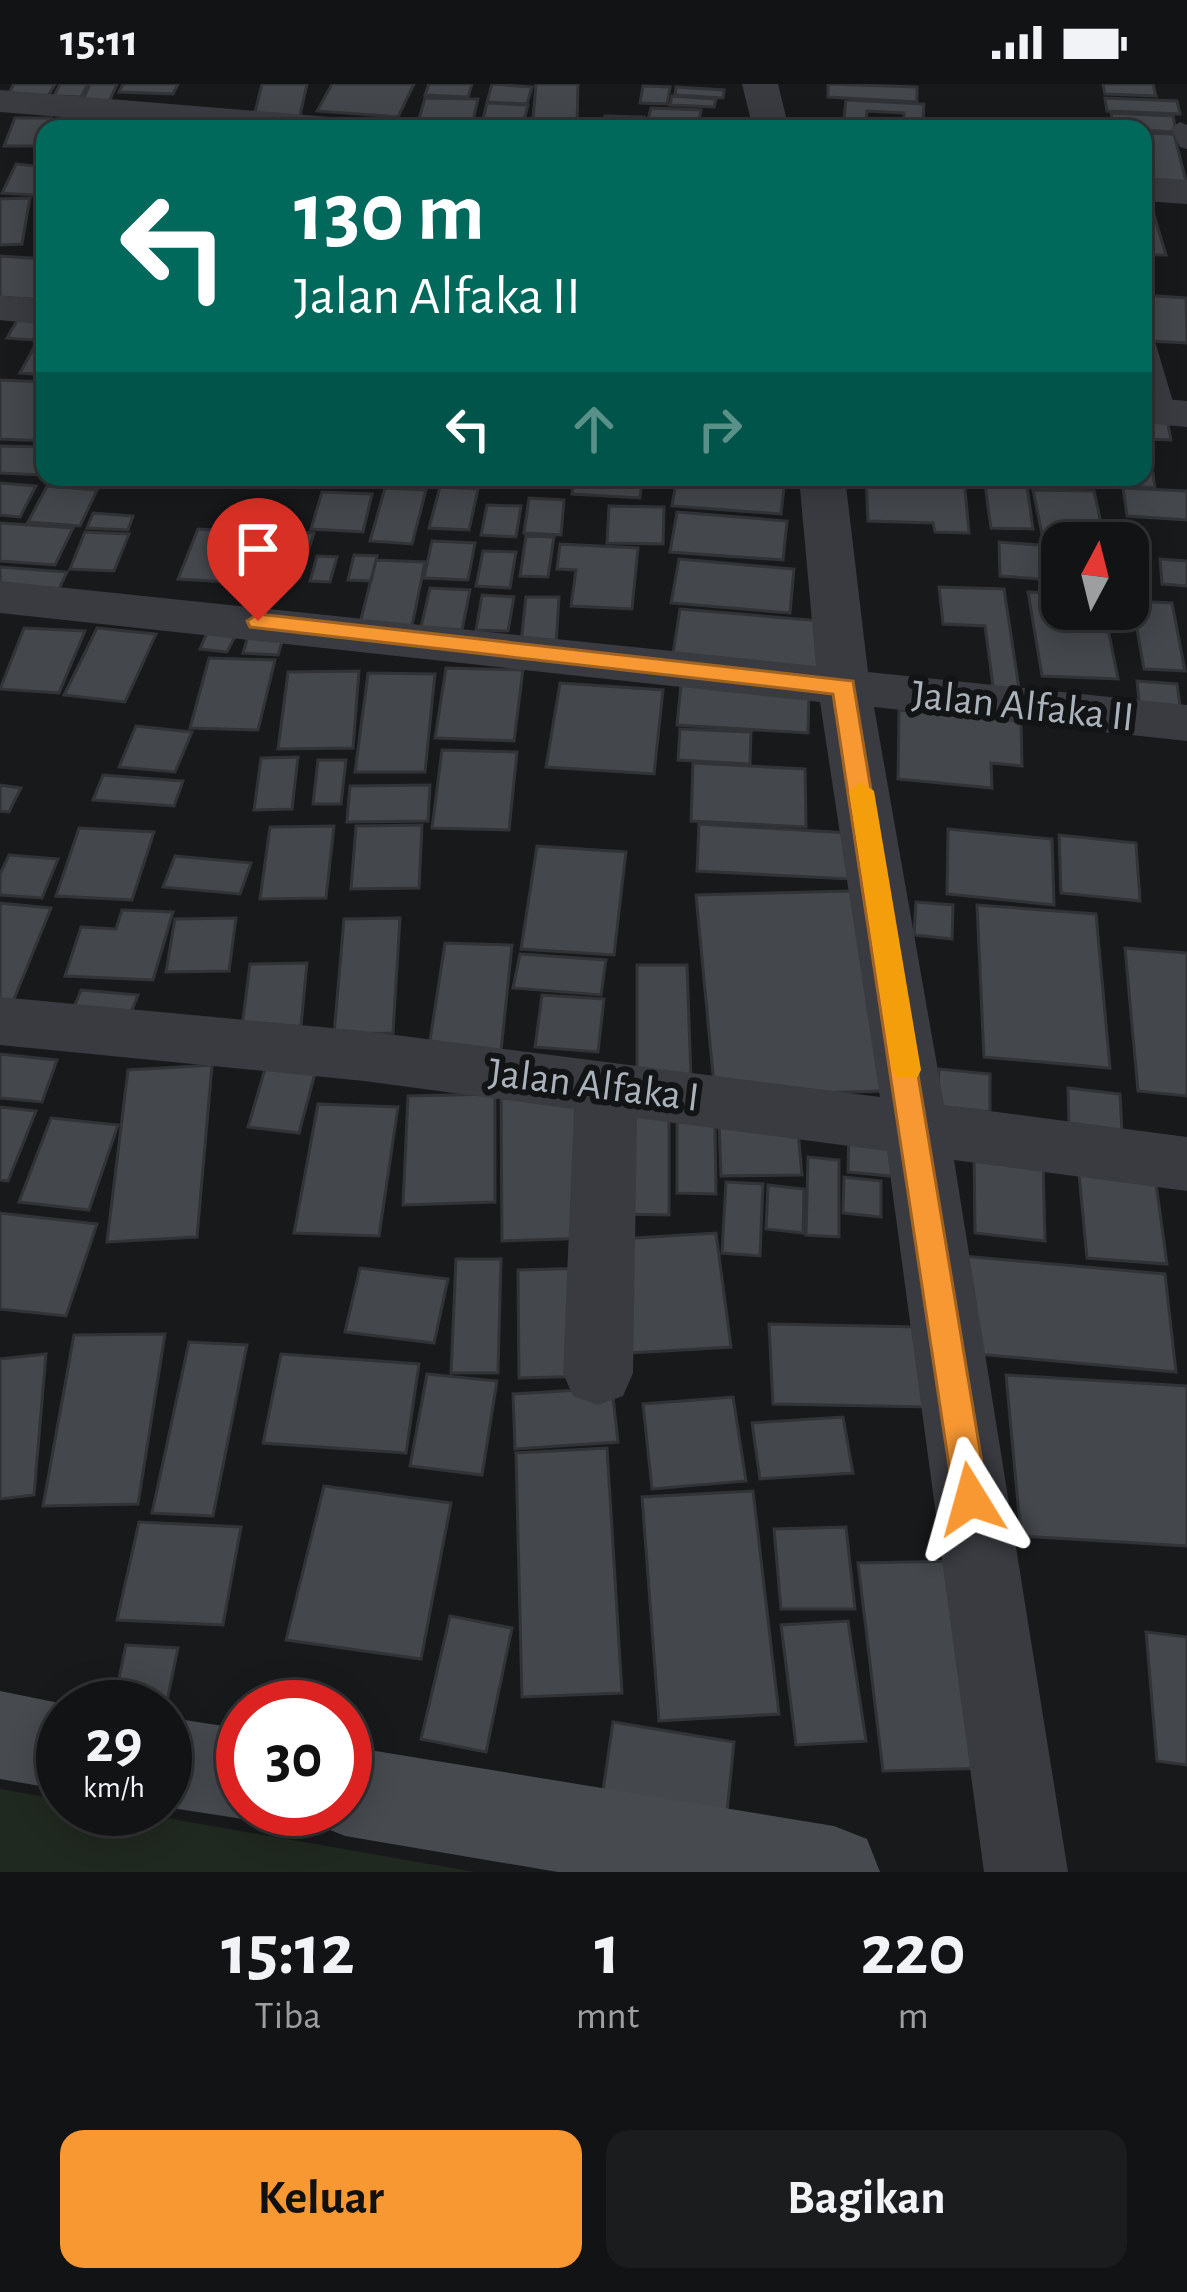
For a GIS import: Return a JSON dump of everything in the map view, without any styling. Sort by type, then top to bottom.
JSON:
[{"type":"main road","points":[[0,1735],[36,1741]]},
{"type":"main road","points":[[372,1796],[806,1869]]},
{"type":"street","points":[[760,84],[769,120]]},
{"type":"street","points":[[0,101],[232,120]]},
{"type":"street","points":[[1152,190],[1187,193]]},
{"type":"street","points":[[0,308],[36,311]]},
{"type":"street","points":[[823,486],[844,687],[916,1126],[1026,1872]]},
{"type":"street","name":"Jalan Alfaka II","points":[[0,597],[1187,723]]},
{"type":"street","name":"Jalan Alfaka I","points":[[0,1021],[606,1087],[1187,1164]]},
{"type":"street","points":[[598,1373],[606,1087]]},
{"type":"lane","points":[[1152,368],[1165,412]]},
{"type":"shaded area","points":[[0,1789],[36,1795],[36,1836],[192,1836],[192,1822],[216,1827],[216,1836],[269,1836],[475,1872],[0,1872]]},
{"type":"building","points":[[14,84],[55,84],[45,101],[5,99]]},
{"type":"building","points":[[60,84],[88,84],[81,97],[54,96]]},
{"type":"building","points":[[90,84],[117,84],[109,102],[82,102]]},
{"type":"building","points":[[123,84],[178,84],[173,94],[119,92]]},
{"type":"building","points":[[262,84],[307,84],[300,116],[254,116]]},
{"type":"building","points":[[332,84],[414,84],[398,117],[317,111]]},
{"type":"building","points":[[429,84],[472,84],[468,97],[425,95]]},
{"type":"building","points":[[492,84],[532,87],[527,104],[487,102]]},
{"type":"building","points":[[536,84],[578,84],[577,120],[533,120]]},
{"type":"building","points":[[828,84],[917,87],[917,102],[828,97]]},
{"type":"building","points":[[1103,84],[1153,84],[1156,96],[1105,94]]},
{"type":"building","points":[[643,86],[670,87],[667,104],[640,103]]},
{"type":"building","points":[[676,87],[724,90],[723,98],[675,95]]},
{"type":"building","points":[[672,96],[716,99],[714,107],[670,105]]},
{"type":"building","points":[[425,98],[478,99],[473,120],[419,120]]},
{"type":"building","points":[[1105,98],[1177,101],[1180,114],[1107,111]]},
{"type":"building","points":[[846,100],[924,104],[923,120],[904,120],[904,113],[867,111],[866,120],[844,119]]},
{"type":"building","points":[[487,103],[528,105],[524,120],[483,119]]},
{"type":"building","points":[[651,108],[701,110],[699,120],[648,119]]},
{"type":"building","points":[[93,113],[141,116],[139,120],[89,120]]},
{"type":"building","points":[[1111,113],[1173,116],[1176,132],[1152,131],[1152,120],[1112,120]]},
{"type":"building","points":[[605,116],[644,117],[644,120],[604,120]]},
{"type":"building","points":[[15,118],[51,118],[36,120],[36,146],[4,146]]},
{"type":"building","points":[[1152,133],[1174,134],[1187,185],[1152,184]]},
{"type":"building","points":[[16,164],[36,166],[36,195],[2,193]]},
{"type":"building","points":[[30,198],[22,244],[0,245],[0,199]]},
{"type":"building","points":[[1152,208],[1166,255],[1152,255]]},
{"type":"building","points":[[0,256],[36,258],[36,299],[0,297]]},
{"type":"building","points":[[1152,296],[1186,298],[1187,343],[1152,341]]},
{"type":"building","points":[[21,314],[36,315],[33,340],[7,338]]},
{"type":"building","points":[[36,344],[36,374],[20,373]]},
{"type":"building","points":[[0,380],[36,382],[36,441],[0,439]]},
{"type":"building","points":[[1152,418],[1167,419],[1171,440],[1152,439]]},
{"type":"building","points":[[0,446],[36,447],[36,475],[0,473]]},
{"type":"building","points":[[0,483],[36,486],[20,517],[0,515]]},
{"type":"building","points":[[47,486],[97,490],[80,526],[28,522]]},
{"type":"building","points":[[573,486],[641,486],[640,498],[572,494]]},
{"type":"building","points":[[675,486],[784,486],[781,514],[672,506]]},
{"type":"building","points":[[866,486],[965,486],[969,533],[935,532],[933,523],[868,521]]},
{"type":"building","points":[[985,486],[1027,486],[1033,529],[991,528]]},
{"type":"building","points":[[440,487],[478,489],[469,530],[429,528]]},
{"type":"building","points":[[385,488],[426,490],[412,544],[370,541]]},
{"type":"building","points":[[1123,488],[1187,491],[1187,520],[1127,516]]},
{"type":"building","points":[[1033,490],[1094,491],[1101,522],[1041,522],[1041,529]]},
{"type":"building","points":[[322,492],[372,494],[363,532],[311,529]]},
{"type":"building","points":[[529,498],[564,500],[561,535],[524,533]]},
{"type":"building","points":[[487,505],[521,506],[516,537],[481,535]]},
{"type":"building","points":[[609,506],[664,507],[663,544],[607,543]]},
{"type":"building","points":[[677,512],[787,521],[783,560],[670,552]]},
{"type":"building","points":[[93,513],[133,516],[128,530],[87,528]]},
{"type":"building","points":[[0,523],[73,528],[55,565],[0,561]]},
{"type":"building","points":[[198,529],[248,532],[230,582],[178,579]]},
{"type":"building","points":[[264,530],[314,533],[300,578],[248,575]]},
{"type":"building","points":[[85,532],[129,534],[114,571],[70,569]]},
{"type":"building","points":[[526,536],[554,537],[548,577],[520,576]]},
{"type":"building","points":[[432,541],[475,543],[468,580],[424,578]]},
{"type":"building","points":[[999,542],[1041,545],[1041,579],[1000,576]]},
{"type":"building","points":[[560,544],[638,548],[632,609],[571,606],[576,570],[557,569]]},
{"type":"building","points":[[483,551],[516,552],[510,588],[476,586]]},
{"type":"building","points":[[354,555],[377,556],[371,581],[348,580]]},
{"type":"building","points":[[317,556],[337,557],[330,582],[310,581]]},
{"type":"building","points":[[679,559],[794,569],[790,613],[671,603]]},
{"type":"building","points":[[1160,559],[1187,561],[1187,586],[1162,584]]},
{"type":"building","points":[[376,560],[425,562],[412,626],[360,623]]},
{"type":"building","points":[[0,567],[67,572],[57,593],[0,588]]},
{"type":"building","points":[[939,587],[1004,589],[1020,695],[994,694],[985,626],[943,624]]},
{"type":"building","points":[[430,588],[470,590],[462,630],[421,627]]},
{"type":"building","points":[[1028,592],[1041,592],[1041,630],[1108,630],[1118,679],[1042,676]]},
{"type":"building","points":[[482,595],[514,597],[508,631],[476,630]]},
{"type":"building","points":[[526,597],[559,597],[556,644],[521,643]]},
{"type":"building","points":[[1149,602],[1172,603],[1185,671],[1144,669],[1137,630],[1149,630]]},
{"type":"building","points":[[680,609],[823,621],[819,673],[672,660]]},
{"type":"building","points":[[24,628],[85,631],[59,693],[0,689]]},
{"type":"building","points":[[97,628],[156,634],[125,702],[64,695]]},
{"type":"building","points":[[209,628],[238,631],[227,652],[200,649]]},
{"type":"building","points":[[250,629],[285,632],[278,655],[243,653]]},
{"type":"building","points":[[209,658],[275,660],[258,730],[190,728]]},
{"type":"building","points":[[446,668],[523,670],[514,741],[435,738]]},
{"type":"building","points":[[359,671],[353,748],[278,749],[288,672]]},
{"type":"building","points":[[368,673],[435,674],[425,772],[355,772]]},
{"type":"building","points":[[1137,681],[1177,684],[1181,712],[1140,709]]},
{"type":"building","points":[[560,683],[663,690],[654,774],[546,767]]},
{"type":"building","points":[[681,684],[809,691],[808,733],[677,725]]},
{"type":"building","points":[[899,710],[1021,721],[1022,766],[991,763],[992,788],[898,779]]},
{"type":"building","points":[[136,726],[192,732],[175,772],[119,767]]},
{"type":"building","points":[[680,729],[751,732],[750,764],[678,760]]},
{"type":"building","points":[[442,750],[517,752],[509,830],[432,828]]},
{"type":"building","points":[[298,757],[292,809],[254,810],[261,758]]},
{"type":"building","points":[[318,760],[346,760],[341,804],[313,804]]},
{"type":"building","points":[[693,763],[805,769],[806,827],[691,821]]},
{"type":"building","points":[[103,775],[183,781],[174,806],[93,800]]},
{"type":"building","points":[[0,785],[21,788],[9,812],[0,811]]},
{"type":"building","points":[[430,785],[428,821],[347,822],[350,786]]},
{"type":"building","points":[[699,824],[849,833],[850,879],[697,871]]},
{"type":"building","points":[[422,825],[419,888],[351,889],[356,826]]},
{"type":"building","points":[[334,826],[326,898],[260,899],[270,827]]},
{"type":"building","points":[[79,828],[154,832],[132,900],[56,896]]},
{"type":"building","points":[[948,829],[1052,839],[1054,905],[947,894]]},
{"type":"building","points":[[1059,835],[1136,843],[1140,901],[1061,893]]},
{"type":"building","points":[[537,846],[626,852],[614,955],[521,949]]},
{"type":"building","points":[[9,855],[58,859],[42,898],[0,895],[0,874]]},
{"type":"building","points":[[175,856],[251,863],[240,894],[163,887]]},
{"type":"building","points":[[851,891],[885,1091],[715,1096],[696,895]]},
{"type":"building","points":[[916,902],[953,905],[952,939],[914,935]]},
{"type":"building","points":[[0,903],[51,908],[10,1009],[0,1008]]},
{"type":"building","points":[[977,905],[1096,914],[1110,1068],[984,1057]]},
{"type":"building","points":[[122,910],[173,912],[153,980],[65,976],[81,927],[116,929]]},
{"type":"building","points":[[236,918],[229,971],[166,972],[175,919]]},
{"type":"building","points":[[400,918],[393,1033],[334,1034],[344,919]]},
{"type":"building","points":[[445,943],[512,945],[501,1051],[429,1047]]},
{"type":"building","points":[[1125,948],[1187,953],[1187,1096],[1138,1091]]},
{"type":"building","points":[[520,954],[606,960],[601,995],[513,988]]},
{"type":"building","points":[[307,963],[301,1026],[242,1027],[250,964]]},
{"type":"building","points":[[637,965],[687,965],[691,1078],[637,1077]]},
{"type":"building","points":[[81,990],[138,995],[128,1020],[71,1015]]},
{"type":"building","points":[[542,995],[604,999],[598,1052],[535,1047]]},
{"type":"building","points":[[0,1054],[57,1060],[42,1102],[0,1098]]},
{"type":"building","points":[[267,1062],[317,1066],[299,1133],[248,1127]]},
{"type":"building","points":[[212,1065],[197,1237],[107,1242],[128,1070]]},
{"type":"building","points":[[939,1069],[990,1074],[990,1112],[937,1106]]},
{"type":"building","points":[[1068,1088],[1120,1094],[1122,1132],[1069,1126]]},
{"type":"building","points":[[495,1094],[495,1202],[403,1205],[408,1096]]},
{"type":"building","points":[[588,1096],[594,1238],[502,1241],[501,1098]]},
{"type":"building","points":[[318,1104],[398,1107],[379,1236],[294,1233]]},
{"type":"building","points":[[0,1107],[36,1111],[8,1181],[0,1180]]},
{"type":"building","points":[[618,1107],[669,1108],[669,1215],[615,1214]]},
{"type":"building","points":[[51,1118],[118,1125],[89,1210],[19,1202]]},
{"type":"building","points":[[797,1120],[802,1175],[721,1176],[719,1121]]},
{"type":"building","points":[[677,1122],[715,1124],[716,1194],[677,1193]]},
{"type":"building","points":[[849,1127],[901,1132],[900,1177],[848,1172]]},
{"type":"building","points":[[974,1151],[1043,1159],[1045,1241],[975,1233]]},
{"type":"building","points":[[808,1157],[839,1160],[839,1237],[806,1235]]},
{"type":"building","points":[[1078,1164],[1154,1169],[1167,1264],[1087,1258]]},
{"type":"building","points":[[844,1177],[881,1181],[881,1217],[843,1213]]},
{"type":"building","points":[[726,1182],[763,1184],[760,1256],[722,1253]]},
{"type":"building","points":[[768,1185],[804,1189],[803,1233],[766,1229]]},
{"type":"building","points":[[0,1213],[97,1224],[66,1316],[0,1309]]},
{"type":"building","points":[[716,1233],[731,1347],[631,1353],[620,1239]]},
{"type":"building","points":[[963,1256],[1165,1274],[1176,1372],[965,1353]]},
{"type":"building","points":[[456,1259],[501,1259],[498,1373],[451,1373]]},
{"type":"building","points":[[360,1268],[448,1279],[434,1343],[345,1332]]},
{"type":"building","points":[[592,1268],[596,1376],[519,1378],[518,1270]]},
{"type":"building","points":[[769,1324],[922,1327],[930,1407],[773,1404]]},
{"type":"building","points":[[165,1334],[138,1504],[43,1506],[74,1335]]},
{"type":"building","points":[[189,1342],[247,1345],[213,1516],[152,1513]]},
{"type":"building","points":[[46,1354],[34,1495],[0,1499],[0,1359]]},
{"type":"building","points":[[281,1354],[419,1364],[406,1453],[263,1443]]},
{"type":"building","points":[[427,1374],[497,1381],[482,1475],[410,1466]]},
{"type":"building","points":[[1006,1375],[1187,1386],[1187,1546],[1021,1536]]},
{"type":"building","points":[[612,1388],[618,1442],[515,1449],[513,1394]]},
{"type":"building","points":[[733,1397],[746,1481],[652,1489],[643,1404]]},
{"type":"building","points":[[843,1417],[853,1473],[760,1479],[752,1423]]},
{"type":"building","points":[[607,1448],[622,1693],[522,1697],[516,1453]]},
{"type":"building","points":[[324,1486],[451,1503],[421,1659],[286,1640]]},
{"type":"building","points":[[753,1491],[779,1714],[659,1721],[642,1497]]},
{"type":"building","points":[[139,1522],[241,1527],[223,1625],[117,1620]]},
{"type":"building","points":[[846,1527],[855,1609],[781,1609],[774,1529]]},
{"type":"building","points":[[960,1561],[993,1768],[883,1771],[858,1563]]},
{"type":"building","points":[[450,1616],[512,1628],[486,1752],[421,1739]]},
{"type":"building","points":[[848,1621],[866,1741],[796,1745],[781,1625]]},
{"type":"building","points":[[1146,1632],[1187,1637],[1187,1765],[1157,1761]]},
{"type":"building","points":[[126,1645],[178,1648],[171,1680],[119,1680]]},
{"type":"building","points":[[613,1722],[734,1742],[727,1812],[603,1791]]},
{"type":"slow traffic","points":[[861,791],[907,1070]]},
{"type":"route","points":[[258,621],[844,687],[971,1499]]}]
